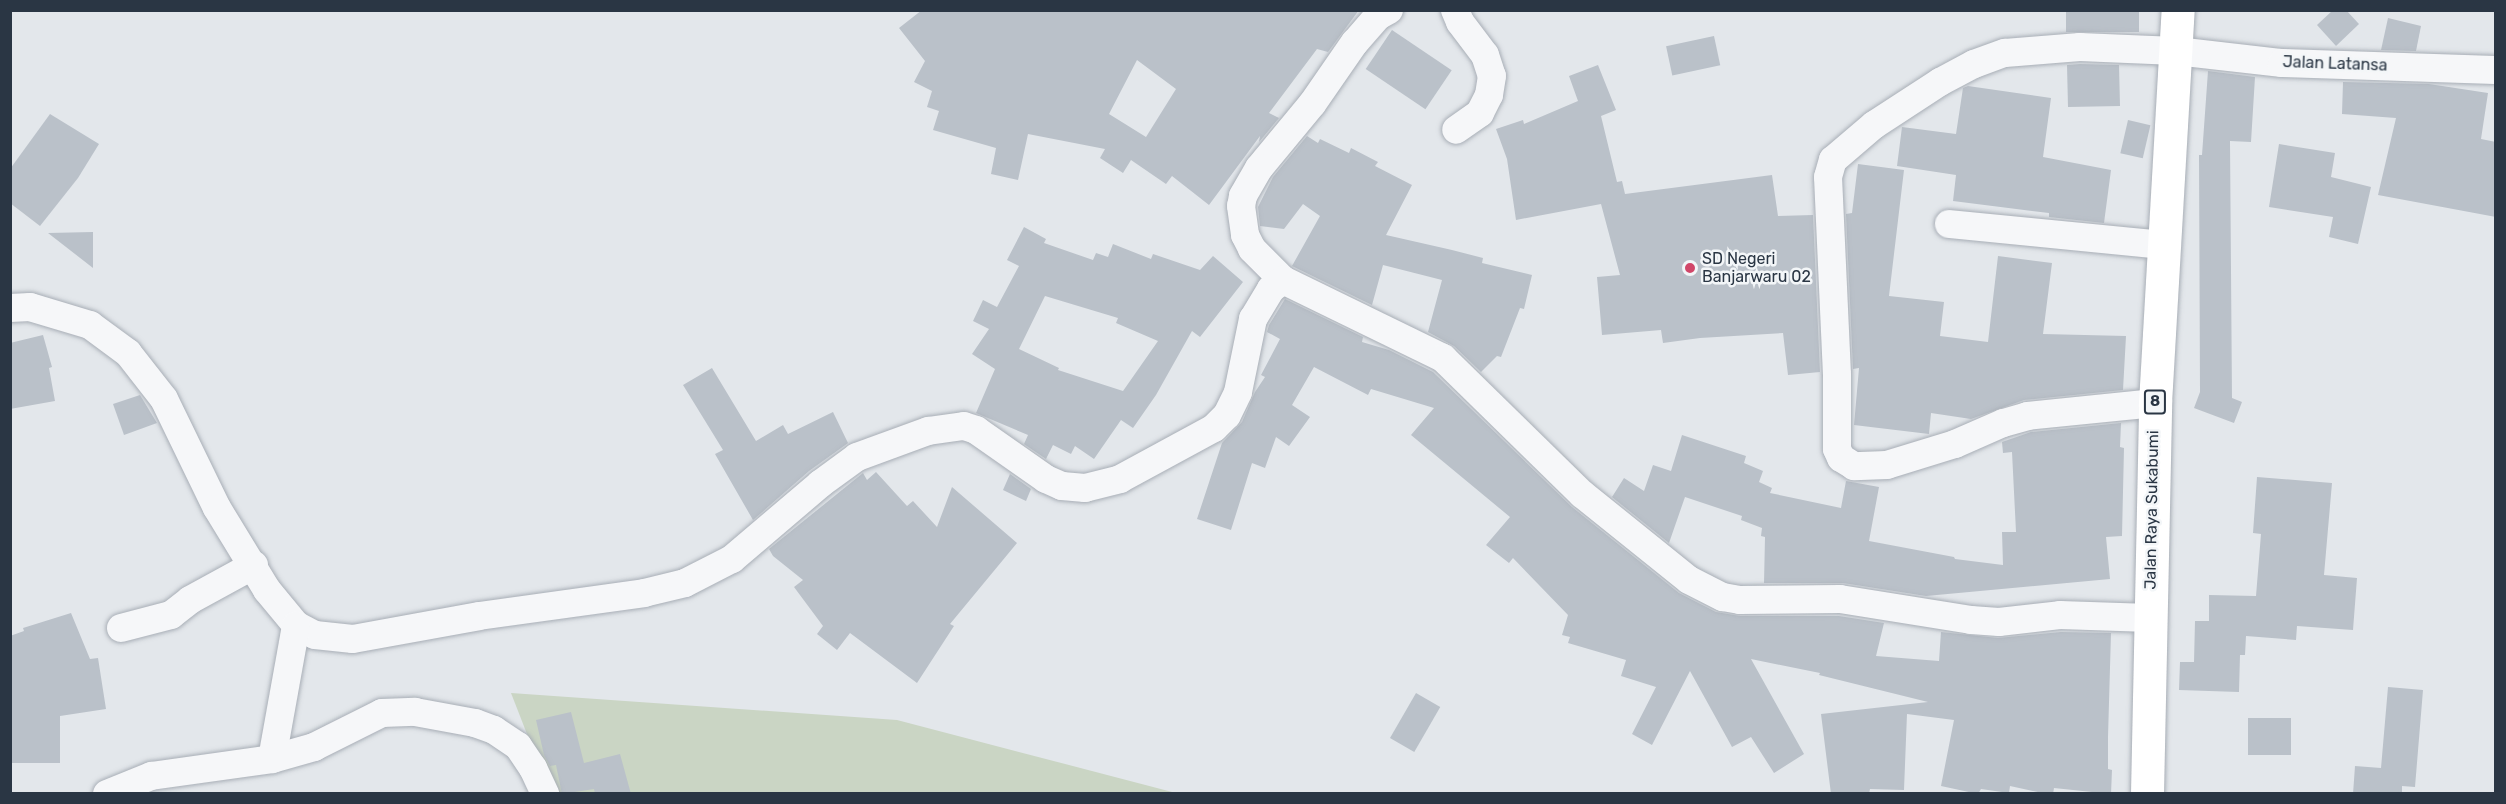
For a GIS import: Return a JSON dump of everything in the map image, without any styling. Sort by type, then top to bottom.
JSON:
[{"type":"highway","name":"Jalan Raya Sukabumi","points":[[2147,794],[2155,403],[2162,245],[2178,10]]},
{"type":"street","points":[[1389,10],[1378,16],[1355,42],[1312,104],[1259,168],[1243,196],[1241,206],[1245,235],[1252,249],[1283,280],[1443,358],[1582,494],[1689,580],[1724,597],[1740,600],[1840,598],[1971,620],[1999,622],[2060,615],[2150,618]]},
{"type":"street","points":[[1455,10],[1460,22],[1485,55],[1492,76],[1489,95],[1480,113],[1456,130]]},
{"type":"street","name":"Jalan Latansa","points":[[2155,403],[2028,416],[2003,423],[1955,444],[1887,465],[1854,466],[1841,458],[1837,449],[1838,375],[1828,177],[1833,160],[1850,144],[1903,106],[1974,64],[2005,53],[2080,47],[2176,51],[2282,63],[2496,70]]},
{"type":"street","points":[[1949,224],[2162,245]]},
{"type":"street","points":[[10,308],[30,307],[90,325],[128,353],[164,399],[217,508],[254,565],[267,590],[296,625],[315,635],[352,639],[490,614],[666,589],[732,559],[820,484],[857,457],[908,437],[949,427],[964,426],[976,430],[1046,479],[1062,486],[1085,488],[1103,485],[1149,465],[1214,428],[1227,415],[1238,392],[1253,320],[1271,289],[1283,280]]},
{"type":"street","points":[[121,628],[171,615],[190,600],[254,565]]},
{"type":"street","points":[[272,759],[296,625]]},
{"type":"street","points":[[107,794],[151,776],[272,759],[314,747],[382,713],[415,712],[475,723],[494,730],[518,746],[533,768],[545,794]]},
{"type":"green space","points":[[511,693],[897,720],[1176,793],[550,793]]},
{"type":"building","points":[[922,10],[1359,10],[1328,52],[1317,49],[1269,113],[1279,118],[1259,142],[1260,136],[1209,205],[1172,176],[1166,184],[1131,160],[1123,173],[1100,158],[1105,149],[1028,134],[1018,180],[991,174],[996,148],[933,130],[939,111],[927,107],[932,91],[914,82],[925,61],[899,28]],"holes":[[[1137,60],[1176,89],[1146,137],[1109,114]]]},
{"type":"building","points":[[2066,10],[2139,10],[2139,32],[2066,32]]},
{"type":"building","points":[[2333,10],[2346,10],[2359,24],[2336,46],[2317,25]]},
{"type":"building","points":[[2388,18],[2421,26],[2416,51],[2381,50]]},
{"type":"building","points":[[1392,30],[1452,70],[1425,109],[1366,69]]},
{"type":"building","points":[[1714,36],[1720,65],[1672,76],[1666,46]]},
{"type":"building","points":[[1598,65],[1616,110],[1601,116],[1617,182],[1622,181],[1625,194],[1772,175],[1778,216],[1813,215],[1820,372],[1788,375],[1783,333],[1700,338],[1663,343],[1661,330],[1602,335],[1597,277],[1620,275],[1601,204],[1516,220],[1507,159],[1496,129],[1523,120],[1524,124],[1578,101],[1569,76]]},
{"type":"building","points":[[2067,65],[2119,65],[2120,106],[2068,107]]},
{"type":"building","points":[[2208,71],[2255,77],[2251,142],[2230,141],[2232,398],[2242,402],[2234,423],[2194,408],[2200,392],[2199,155],[2202,155]]},
{"type":"building","points":[[2343,82],[2429,84],[2488,93],[2481,139],[2496,142],[2496,217],[2378,195],[2396,118],[2342,114]]},
{"type":"building","points":[[1968,86],[2051,98],[2043,157],[2111,170],[2104,223],[2049,217],[2049,213],[1953,201],[1956,175],[1897,166],[1902,127],[1956,134],[1963,88]]},
{"type":"building","points":[[50,114],[99,144],[78,178],[40,226],[10,203],[10,169]]},
{"type":"building","points":[[2128,120],[2150,125],[2143,158],[2120,153]]},
{"type":"building","points":[[1307,136],[1318,143],[1320,139],[1349,153],[1351,148],[1378,162],[1375,166],[1412,185],[1386,235],[1483,258],[1482,263],[1532,275],[1524,309],[1520,308],[1501,357],[1497,356],[1481,372],[1454,346],[1428,332],[1442,280],[1383,265],[1372,305],[1292,266],[1320,216],[1303,204],[1284,229],[1260,226],[1258,207],[1273,177]]},
{"type":"building","points":[[2279,144],[2335,153],[2331,177],[2371,187],[2358,244],[2329,237],[2333,217],[2269,207]]},
{"type":"building","points":[[1858,164],[1904,170],[1889,296],[1944,302],[1940,336],[1988,342],[1998,256],[2052,263],[2043,334],[2126,336],[2123,390],[2024,400],[1971,419],[1931,413],[1929,434],[1854,425],[1859,368],[1853,369],[1846,214],[1852,213]]},
{"type":"building","points":[[1024,227],[1046,239],[1044,243],[1093,260],[1096,253],[1108,257],[1113,244],[1151,259],[1153,254],[1200,270],[1213,256],[1243,282],[1200,337],[1192,331],[1156,395],[1133,428],[1121,420],[1094,459],[1075,446],[1071,454],[1053,445],[1046,459],[1024,444],[1028,435],[976,413],[995,369],[972,354],[989,329],[973,321],[983,300],[997,307],[1019,266],[1007,260]],"holes":[[[1045,296],[1118,318],[1116,323],[1158,341],[1123,391],[1058,370],[1059,368],[1019,349]]]},
{"type":"building","points":[[93,232],[93,268],[48,233]]},
{"type":"building","points":[[1285,299],[1363,337],[1362,342],[1389,350],[1433,372],[1572,507],[1679,593],[1716,612],[1740,616],[1839,616],[1884,623],[1876,656],[1939,661],[1941,632],[1998,638],[2061,632],[2111,633],[2108,769],[2112,770],[2111,794],[2054,788],[2053,794],[2047,794],[2010,786],[2009,793],[1981,789],[1978,794],[1941,786],[1954,720],[1907,714],[1904,790],[1870,789],[1869,794],[1831,794],[1821,714],[1928,702],[1819,675],[1820,673],[1751,659],[1804,754],[1774,773],[1751,737],[1732,747],[1690,671],[1652,745],[1632,734],[1656,687],[1621,676],[1626,660],[1568,643],[1570,637],[1562,635],[1568,615],[1513,558],[1509,563],[1486,545],[1510,517],[1411,435],[1434,408],[1371,389],[1368,395],[1314,367],[1292,405],[1310,417],[1289,446],[1276,437],[1265,468],[1252,463],[1231,530],[1197,519],[1222,443],[1242,422],[1255,392],[1265,377],[1261,375],[1280,339],[1267,332]]},
{"type":"building","points":[[43,335],[52,367],[49,368],[55,401],[10,409],[10,343]]},
{"type":"building","points":[[712,368],[756,441],[783,425],[788,434],[833,412],[848,443],[809,471],[753,520],[715,454],[723,450],[683,385]]},
{"type":"building","points":[[140,395],[157,423],[124,435],[113,404]]},
{"type":"building","points":[[2121,423],[2120,447],[2124,448],[2122,536],[2106,537],[2110,579],[1926,596],[1843,583],[1764,583],[1765,537],[1761,536],[1762,528],[1741,520],[1742,516],[1685,497],[1669,543],[1612,497],[1624,478],[1644,491],[1653,465],[1671,471],[1682,435],[1746,456],[1744,463],[1763,471],[1759,482],[1772,488],[1770,493],[1841,508],[1846,481],[1879,487],[1869,541],[1955,559],[2003,565],[2002,532],[2016,532],[2012,452],[2003,453],[2002,442],[2031,432]]},
{"type":"building","points":[[876,472],[907,506],[913,501],[937,527],[952,487],[1017,543],[950,624],[954,626],[917,683],[850,633],[837,650],[817,634],[823,626],[794,587],[803,580],[773,556],[769,549],[863,473],[867,480]]},
{"type":"building","points":[[1010,474],[1031,489],[1026,501],[1003,490]]},
{"type":"building","points":[[2257,477],[2332,483],[2324,575],[2357,578],[2353,630],[2297,626],[2296,640],[2246,636],[2245,655],[2240,655],[2239,692],[2179,690],[2180,662],[2194,662],[2195,621],[2209,621],[2209,595],[2256,596],[2261,534],[2253,533]]},
{"type":"building","points":[[71,613],[90,659],[98,658],[106,709],[60,716],[60,763],[10,763],[10,636],[24,631],[23,628]]},
{"type":"building","points":[[2388,687],[2423,690],[2415,787],[2402,786],[2402,794],[2353,794],[2355,766],[2381,768]]},
{"type":"building","points":[[1416,693],[1440,707],[1414,752],[1390,738]]},
{"type":"building","points":[[571,712],[584,763],[620,754],[631,794],[595,794],[594,789],[562,794],[556,765],[550,766],[544,755],[536,720]]},
{"type":"building","points":[[2248,718],[2291,718],[2291,755],[2248,755]]},
{"type":"place","name":"SD Negeri Banjarwaru 02","points":[[1690,268]]}]
